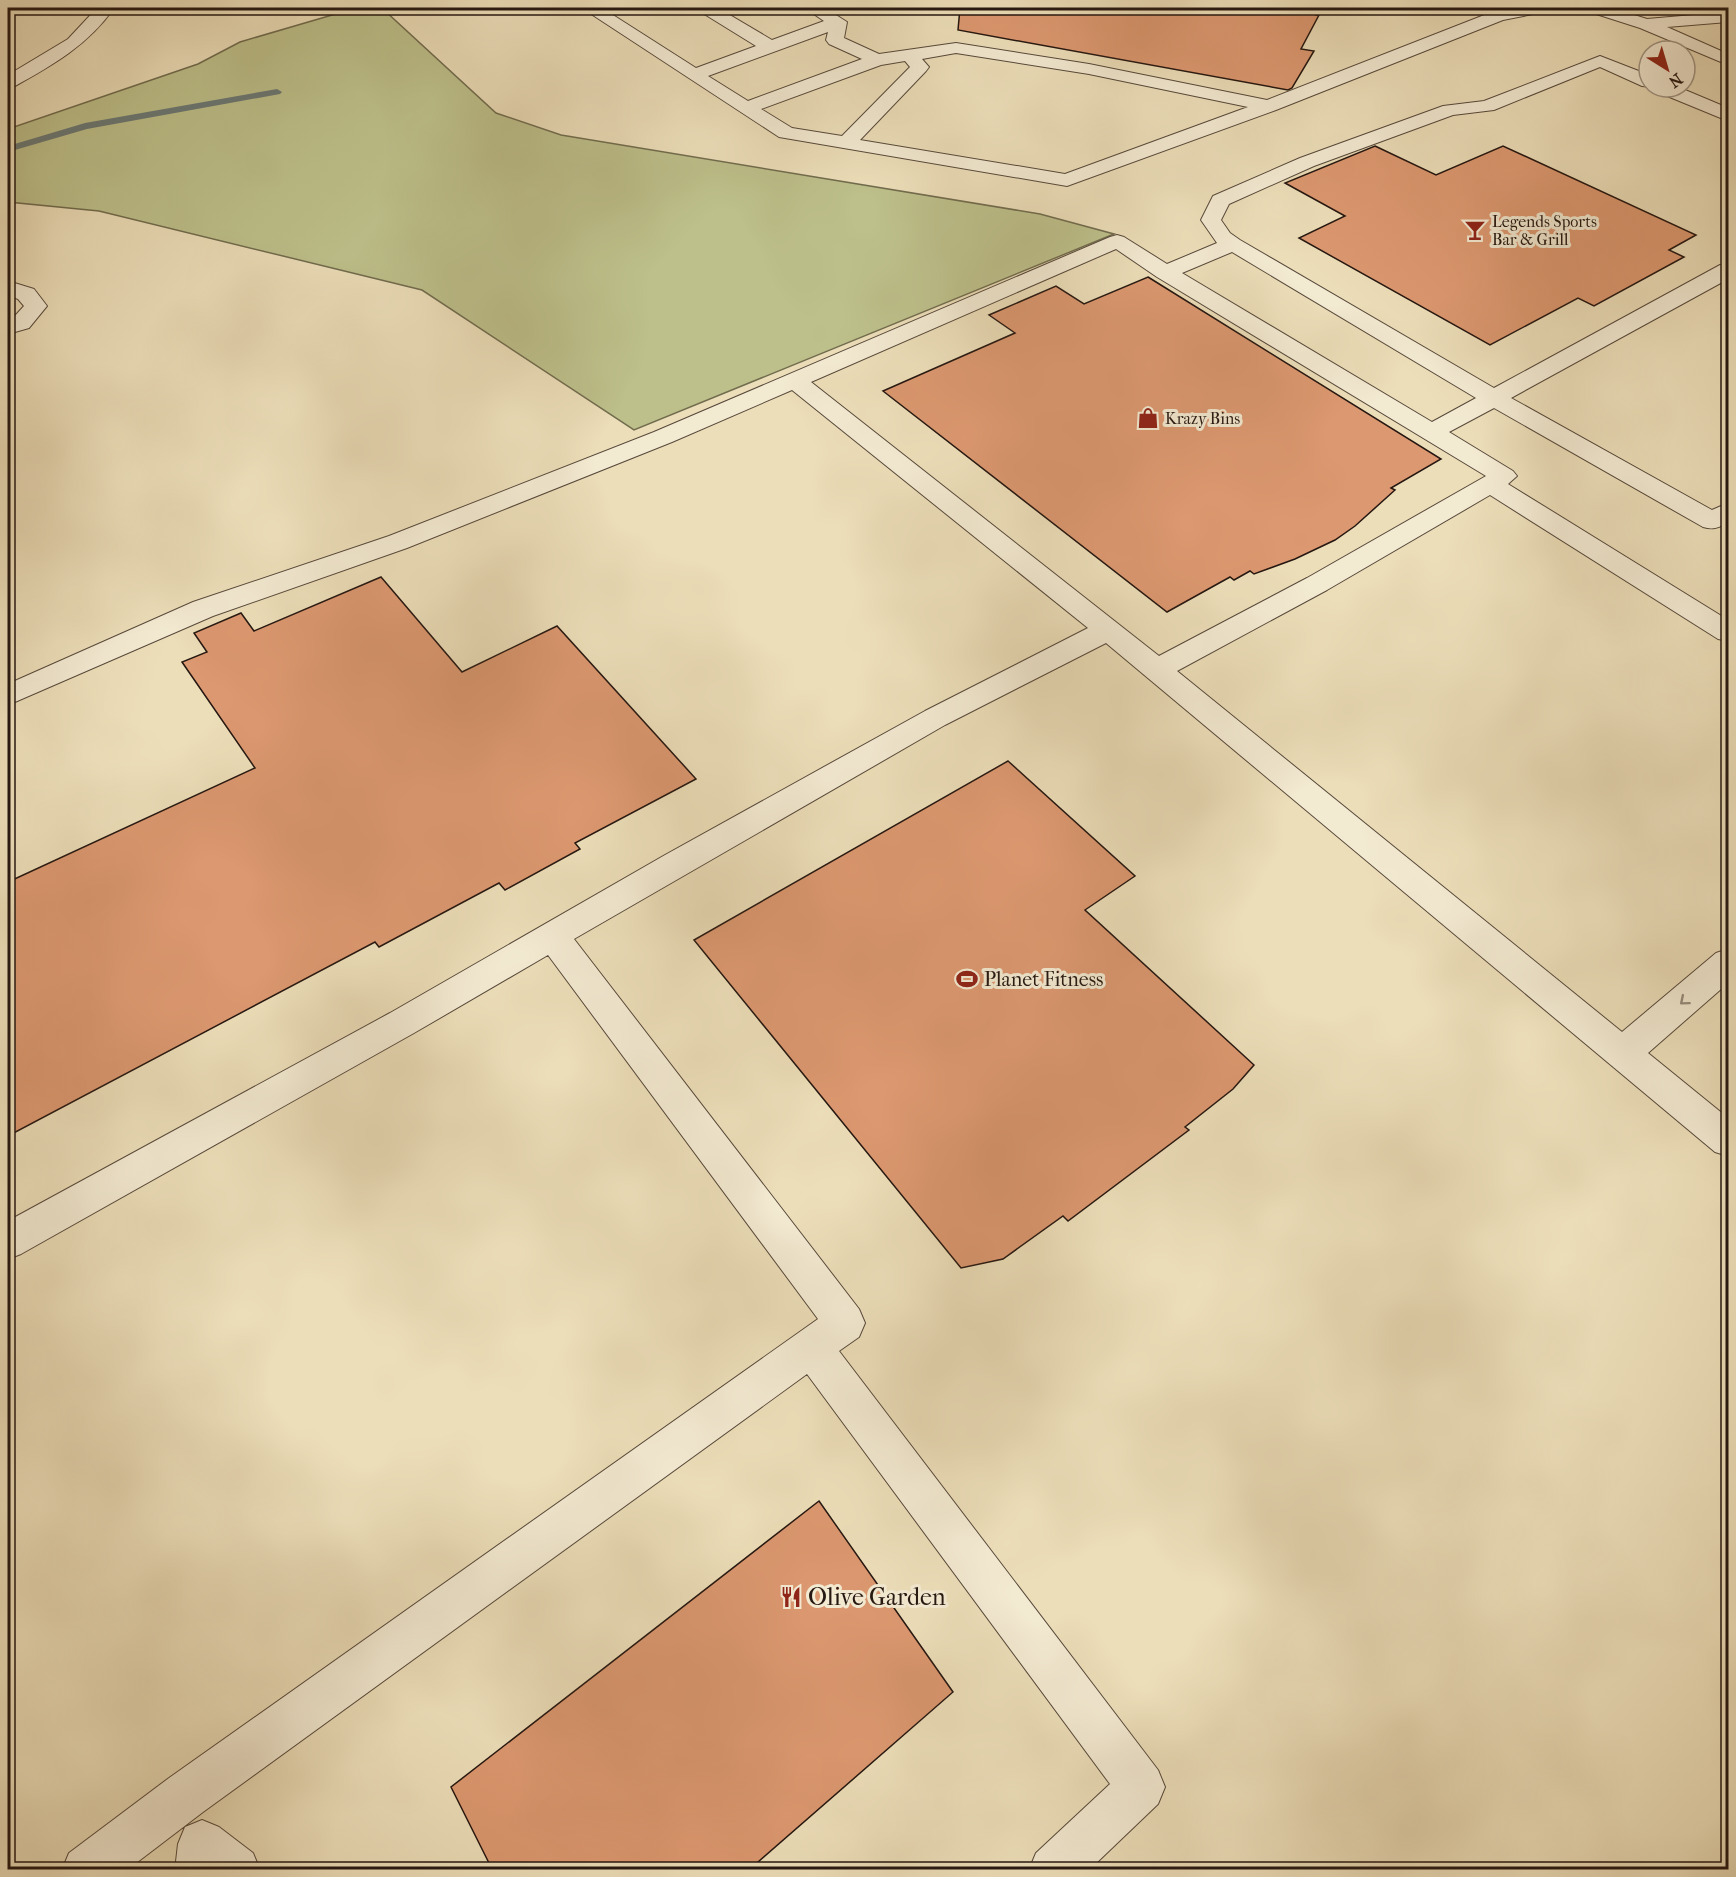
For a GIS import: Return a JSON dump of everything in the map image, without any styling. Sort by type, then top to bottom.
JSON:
[{"type":"street","points":[[8,82],[66,50],[99,18],[105,8]]},
{"type":"street","points":[[486,8],[500,8]]},
{"type":"street","points":[[591,8],[786,134],[1067,180],[1269,106],[1498,16],[1537,8]]},
{"type":"street","points":[[707,8],[770,46]]},
{"type":"street","points":[[814,8],[838,22]]},
{"type":"street","points":[[1596,8],[1647,16],[1728,17]]},
{"type":"street","points":[[1647,16],[1728,60]]},
{"type":"street","points":[[694,75],[838,22]]},
{"type":"street","points":[[838,22],[835,40],[877,60]]},
{"type":"street","points":[[746,108],[877,60],[956,48],[1089,69],[1269,106]]},
{"type":"street","points":[[846,143],[920,68],[908,54]]},
{"type":"street","points":[[1637,77],[1600,61],[1487,106],[1450,110],[1307,162],[1220,200],[1211,220],[1219,232],[1233,244],[1495,399],[1712,521],[1728,511]]},
{"type":"street","points":[[1697,88],[1702,86]]},
{"type":"street","points":[[1690,99],[1728,115]]},
{"type":"street","points":[[8,695],[203,609],[398,542],[663,437],[1117,241],[1504,476],[1317,584],[1156,670]]},
{"type":"street","points":[[1165,272],[1233,244]]},
{"type":"street","points":[[1432,432],[1728,270]]},
{"type":"street","points":[[8,288],[26,294],[36,306],[21,323],[8,327]]},
{"type":"street","points":[[796,381],[1108,630],[1728,1140]]},
{"type":"street","points":[[1490,484],[1728,632]]},
{"type":"street","points":[[8,1241],[402,1023],[552,934],[935,718],[1108,630]]},
{"type":"street","points":[[86,1869],[845,1323],[552,934]]},
{"type":"street","points":[[1623,1053],[1728,963]]},
{"type":"street","points":[[813,1347],[1141,1787],[1053,1869]]},
{"type":"street","points":[[186,1795],[212,1861]]},
{"type":"green space","points":[[356,8],[384,10],[496,113],[561,135],[1040,214],[1114,234],[634,430],[422,290],[99,211],[8,202],[8,129],[198,64],[240,42]]},
{"type":"building","points":[[960,8],[1320,8],[1316,15],[1319,15],[1301,49],[1314,51],[1292,88],[1288,90],[958,30]]},
{"type":"building","points":[[1375,146],[1436,175],[1503,146],[1696,235],[1669,250],[1684,257],[1594,306],[1578,298],[1490,345],[1299,238],[1345,216],[1285,183]]},
{"type":"building","points":[[1148,277],[1441,459],[1391,488],[1395,490],[1355,526],[1335,540],[1295,559],[1254,574],[1250,571],[1234,580],[1230,577],[1167,612],[883,391],[1015,333],[989,315],[1056,286],[1084,304]]},
{"type":"building","points":[[381,577],[462,672],[557,626],[696,779],[575,843],[580,849],[505,890],[499,883],[379,947],[375,942],[8,1136],[8,882],[255,768],[182,662],[207,652],[194,633],[241,613],[254,631]]},
{"type":"building","points":[[1008,761],[1135,876],[1085,910],[1254,1065],[1233,1089],[1185,1127],[1189,1130],[1068,1221],[1063,1216],[1003,1259],[961,1268],[694,940]]},
{"type":"building","name":"Olive Garden","points":[[819,1501],[953,1692],[750,1869],[492,1869],[451,1787]]},
{"type":"waterway","points":[[8,149],[85,126],[277,92]]},
{"type":"place","name":"Legends Sports Bar & Grill","points":[[1475,230]]},
{"type":"place","name":"Krazy Bins","points":[[1148,418]]},
{"type":"place","name":"Planet Fitness","points":[[967,979]]},
{"type":"place","name":"Olive Garden","points":[[791,1597]]}]
